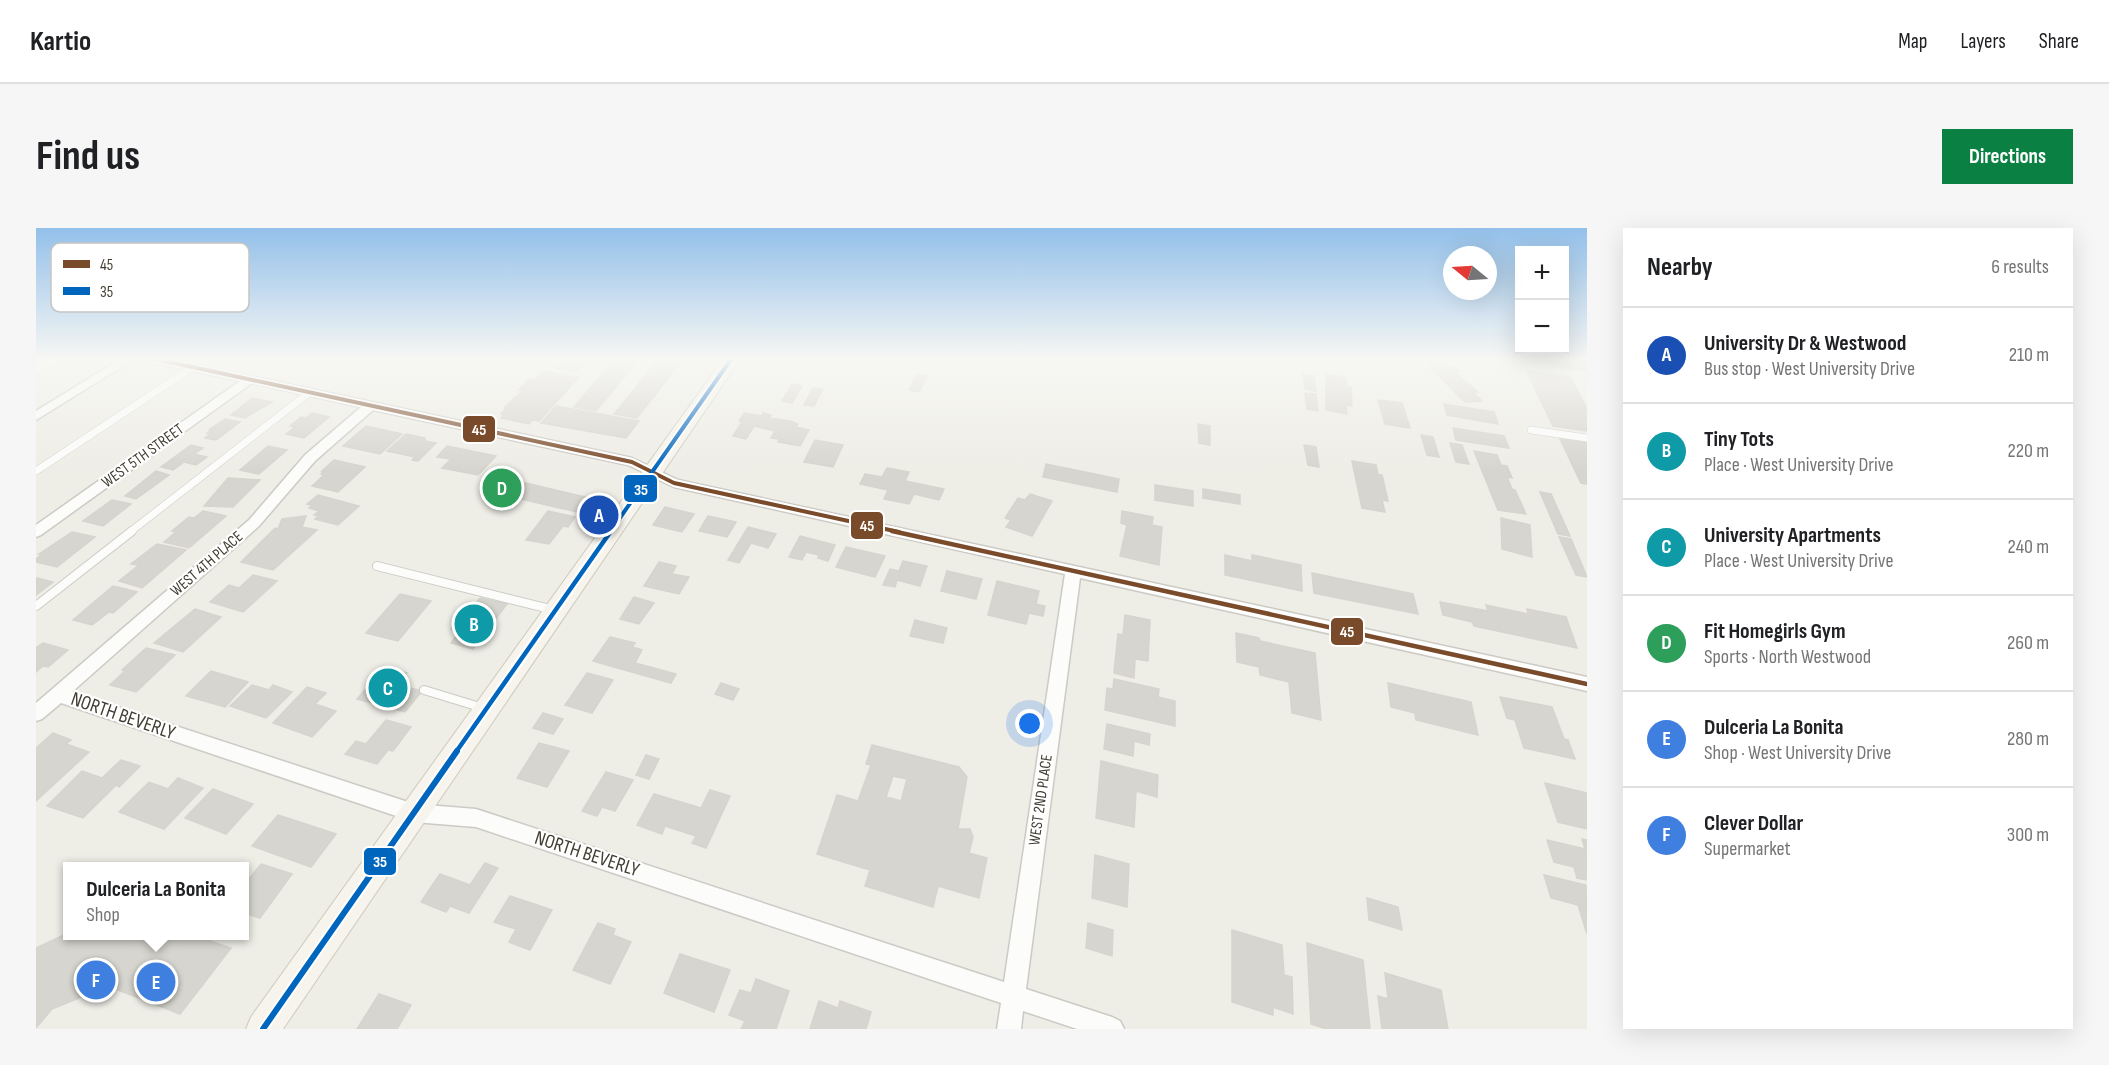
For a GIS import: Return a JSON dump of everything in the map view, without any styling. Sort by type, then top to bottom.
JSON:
[{"type":"main road","points":[[263,1029],[706,395]]},
{"type":"street","points":[[36,416],[69,395]]},
{"type":"street","name":"WEST 5TH STREET","points":[[36,532],[227,395]]},
{"type":"street","points":[[325,395],[632,462],[674,483],[1587,684]]},
{"type":"street","name":"WEST 4TH PLACE","points":[[36,714],[254,523],[277,499],[291,478],[309,458],[370,405]]},
{"type":"street","name":"WEST 2ND PLACE","points":[[1009,1029],[1073,571]]},
{"type":"street","name":"NORTH BEVERLY","points":[[59,695],[414,813],[476,818],[1112,1029]]},
{"type":"lane","points":[[36,471],[150,395]]},
{"type":"lane","points":[[36,606],[305,395]]},
{"type":"lane","points":[[1531,430],[1587,438]]},
{"type":"lane","points":[[377,566],[556,611]]},
{"type":"lane","points":[[424,690],[487,709]]},
{"type":"building","points":[[517,395],[562,395],[539,421],[532,420],[529,424],[501,418],[504,415],[501,414],[507,407],[505,407]]},
{"type":"building","points":[[584,395],[609,395],[596,411],[574,407]]},
{"type":"building","points":[[629,395],[655,395],[637,418],[614,414]]},
{"type":"building","points":[[785,395],[796,395],[792,403],[782,401]]},
{"type":"building","points":[[809,395],[820,395],[814,406],[804,405]]},
{"type":"building","points":[[1305,395],[1316,395],[1318,411],[1307,409]]},
{"type":"building","points":[[1326,395],[1351,395],[1352,406],[1346,405],[1347,414],[1326,410]]},
{"type":"building","points":[[1458,395],[1476,395],[1482,401],[1465,402]]},
{"type":"building","points":[[1538,395],[1580,395],[1587,409],[1587,431],[1553,426]]},
{"type":"building","points":[[252,398],[272,402],[245,418],[231,415]]},
{"type":"building","points":[[1378,400],[1402,403],[1410,428],[1385,424]]},
{"type":"building","points":[[1444,404],[1494,412],[1498,424],[1447,415]]},
{"type":"building","points":[[556,406],[639,421],[626,438],[541,423]]},
{"type":"building","points":[[312,413],[329,417],[304,438],[286,434],[295,427],[290,426],[301,417],[306,418]]},
{"type":"building","points":[[744,413],[771,415],[769,418],[790,421],[798,424],[796,427],[809,430],[800,446],[778,442],[779,439],[771,438],[775,431],[754,426],[746,439],[733,436],[742,422],[739,421]]},
{"type":"building","points":[[225,419],[240,422],[216,440],[205,438],[211,433],[207,433],[212,429],[210,429]]},
{"type":"building","points":[[1198,424],[1210,426],[1210,445],[1199,443]]},
{"type":"building","points":[[366,426],[402,434],[380,454],[343,446]]},
{"type":"building","points":[[1453,428],[1504,436],[1509,448],[1456,440]]},
{"type":"building","points":[[406,434],[436,443],[418,461],[412,460],[415,457],[387,451]]},
{"type":"building","points":[[1421,435],[1433,437],[1439,457],[1427,455]]},
{"type":"building","points":[[1560,439],[1587,443],[1587,484],[1581,483]]},
{"type":"building","points":[[815,440],[843,445],[833,467],[804,462]]},
{"type":"building","points":[[1450,443],[1462,445],[1469,464],[1456,462]]},
{"type":"building","points":[[191,445],[203,448],[194,454],[207,457],[196,465],[184,462],[173,470],[161,467]]},
{"type":"building","points":[[1304,445],[1316,447],[1319,467],[1308,465]]},
{"type":"building","points":[[268,446],[287,450],[259,474],[240,470]]},
{"type":"building","points":[[447,446],[496,456],[478,475],[442,468],[451,459],[437,457]]},
{"type":"building","points":[[1474,451],[1497,455],[1501,465],[1507,466],[1512,478],[1507,477],[1526,514],[1498,510]]},
{"type":"building","points":[[334,460],[365,467],[338,492],[312,486],[324,475],[321,474],[324,471],[322,471]]},
{"type":"building","points":[[1352,461],[1376,465],[1378,475],[1382,475],[1388,501],[1382,500],[1385,512],[1362,508]]},
{"type":"building","points":[[1046,464],[1119,479],[1117,492],[1043,477]]},
{"type":"building","points":[[887,468],[909,472],[905,481],[944,489],[939,500],[914,494],[909,504],[884,499],[888,490],[860,484],[865,474],[882,477]]},
{"type":"building","points":[[156,471],[169,475],[136,499],[125,496]]},
{"type":"building","points":[[496,476],[593,499],[581,513],[483,490]]},
{"type":"building","points":[[228,478],[260,480],[233,507],[204,506]]},
{"type":"building","points":[[1155,485],[1193,491],[1193,506],[1155,500]]},
{"type":"building","points":[[1203,489],[1240,495],[1240,504],[1203,498]]},
{"type":"building","points":[[1540,492],[1551,494],[1570,536],[1558,534]]},
{"type":"building","points":[[1030,494],[1052,501],[1032,536],[1006,527],[1011,520],[1005,518],[1018,498],[1025,500]]},
{"type":"building","points":[[318,495],[359,506],[338,525],[315,519],[318,516],[314,515],[319,511],[309,508],[312,505],[307,504]]},
{"type":"building","points":[[112,500],[131,504],[103,526],[83,521]]},
{"type":"building","points":[[665,507],[694,514],[682,532],[653,525]]},
{"type":"building","points":[[203,511],[226,516],[189,548],[164,542],[176,532],[172,531],[189,517],[194,518]]},
{"type":"building","points":[[548,511],[575,517],[568,527],[563,526],[549,544],[526,540]]},
{"type":"building","points":[[1122,511],[1153,517],[1152,525],[1162,527],[1159,565],[1120,556],[1127,525],[1121,523]]},
{"type":"building","points":[[306,516],[302,527],[317,530],[273,570],[241,562],[275,528],[278,529],[282,519]]},
{"type":"building","points":[[708,516],[736,522],[727,537],[699,531]]},
{"type":"building","points":[[1501,518],[1530,525],[1532,557],[1502,549]]},
{"type":"building","points":[[748,527],[776,534],[768,548],[751,543],[739,563],[728,560]]},
{"type":"building","points":[[72,532],[95,537],[57,567],[36,562],[42,554],[39,554]]},
{"type":"building","points":[[800,536],[835,545],[828,561],[818,558],[819,555],[806,552],[802,560],[789,557]]},
{"type":"building","points":[[1559,537],[1571,539],[1587,577],[1576,575]]},
{"type":"building","points":[[157,544],[186,550],[142,588],[119,581],[139,565],[131,564]]},
{"type":"building","points":[[846,547],[885,556],[875,577],[836,567]]},
{"type":"building","points":[[1225,555],[1252,561],[1252,555],[1301,565],[1302,591],[1225,575]]},
{"type":"building","points":[[903,561],[927,566],[920,586],[897,580],[895,587],[883,585],[890,569],[899,571]]},
{"type":"building","points":[[659,562],[676,566],[672,574],[689,577],[679,594],[644,586]]},
{"type":"building","points":[[947,571],[982,579],[976,599],[941,591]]},
{"type":"building","points":[[1312,573],[1413,594],[1418,614],[1314,593]]},
{"type":"building","points":[[253,575],[277,581],[243,612],[210,602],[229,585],[239,588]]},
{"type":"building","points":[[36,579],[53,582],[36,595]]},
{"type":"building","points":[[997,581],[1039,591],[1036,604],[1045,606],[1043,616],[1029,613],[1026,624],[988,615]]},
{"type":"building","points":[[113,586],[137,592],[113,613],[109,612],[92,625],[73,620]]},
{"type":"building","points":[[400,594],[431,601],[398,641],[366,633]]},
{"type":"building","points":[[634,597],[654,603],[639,624],[620,619]]},
{"type":"building","points":[[480,598],[507,604],[473,649],[451,643],[460,631],[451,629],[460,618],[464,618]]},
{"type":"building","points":[[1440,602],[1488,611],[1486,605],[1528,614],[1527,609],[1566,617],[1577,648],[1474,626],[1472,622],[1443,615]]},
{"type":"building","points":[[195,609],[221,617],[183,652],[154,643]]},
{"type":"building","points":[[1125,615],[1150,620],[1148,661],[1135,659],[1134,678],[1114,673],[1118,634],[1123,635]]},
{"type":"building","points":[[915,620],[947,628],[943,643],[910,636]]},
{"type":"building","points":[[1236,633],[1259,638],[1260,641],[1315,653],[1321,720],[1292,713],[1289,682],[1260,675],[1259,667],[1237,662]]},
{"type":"building","points":[[610,637],[635,643],[632,647],[642,650],[635,663],[676,674],[671,683],[593,661]]},
{"type":"building","points":[[43,643],[68,650],[48,667],[43,666],[36,672],[36,648]]},
{"type":"building","points":[[146,648],[175,655],[136,692],[110,685],[125,671],[122,670]]},
{"type":"building","points":[[384,667],[407,673],[398,685],[422,691],[405,712],[357,699]]},
{"type":"building","points":[[211,671],[248,682],[225,707],[186,696]]},
{"type":"building","points":[[587,673],[613,680],[592,713],[565,705]]},
{"type":"building","points":[[1114,679],[1159,689],[1158,697],[1175,701],[1175,726],[1105,710],[1107,688],[1113,689]]},
{"type":"building","points":[[721,683],[739,689],[733,700],[715,694]]},
{"type":"building","points":[[1388,683],[1471,702],[1478,735],[1416,720],[1415,713],[1391,707]]},
{"type":"building","points":[[252,685],[269,690],[273,685],[292,692],[266,718],[230,706]]},
{"type":"building","points":[[307,687],[326,693],[315,704],[336,711],[312,737],[273,723]]},
{"type":"building","points":[[1500,697],[1552,707],[1564,739],[1568,740],[1575,759],[1524,748],[1515,720],[1507,718]]},
{"type":"building","points":[[543,713],[563,719],[553,734],[533,728]]},
{"type":"building","points":[[386,720],[411,727],[393,751],[388,750],[377,764],[345,754],[356,741],[366,744]]},
{"type":"building","points":[[1107,724],[1150,734],[1149,745],[1134,741],[1133,756],[1104,749]]},
{"type":"building","points":[[53,733],[71,740],[66,744],[89,752],[36,801],[36,748]]},
{"type":"building","points":[[539,743],[569,751],[547,787],[517,778]]},
{"type":"building","points":[[872,745],[959,767],[967,777],[958,829],[970,829],[973,837],[969,853],[987,858],[979,898],[938,886],[933,907],[865,886],[870,870],[817,854],[837,795],[858,801],[871,765],[866,764]],"holes":[[[893,776],[907,779],[901,801],[886,797]]]},
{"type":"building","points":[[646,755],[659,759],[649,779],[636,775]]},
{"type":"building","points":[[121,760],[140,766],[119,787],[116,785],[83,818],[47,806],[82,771],[102,778]]},
{"type":"building","points":[[1101,761],[1158,775],[1157,797],[1136,791],[1134,827],[1096,818]]},
{"type":"building","points":[[606,772],[633,780],[615,811],[602,807],[597,816],[582,811]]},
{"type":"building","points":[[178,778],[203,788],[164,829],[119,812],[149,782],[168,789]]},
{"type":"building","points":[[1545,783],[1587,793],[1587,829],[1558,822]]},
{"type":"building","points":[[213,789],[253,804],[226,834],[185,818]]},
{"type":"building","points":[[710,790],[730,796],[706,848],[692,843],[696,836],[665,826],[662,834],[637,825],[654,794],[701,808]]},
{"type":"building","points":[[278,815],[336,834],[311,867],[252,846]]},
{"type":"building","points":[[1582,839],[1587,840],[1587,880],[1577,878],[1574,867],[1554,862],[1547,840],[1585,849]]},
{"type":"building","points":[[1095,855],[1129,864],[1127,907],[1092,898]]},
{"type":"building","points":[[485,863],[498,868],[469,913],[450,906],[446,912],[421,902],[440,874],[470,885]]},
{"type":"building","points":[[261,864],[292,874],[260,918],[249,915],[249,879]]},
{"type":"building","points":[[1544,875],[1586,885],[1587,934],[1578,905],[1551,898]]},
{"type":"building","points":[[510,896],[552,910],[530,950],[509,942],[516,929],[494,922]]},
{"type":"building","points":[[1367,898],[1398,907],[1402,930],[1369,920]]},
{"type":"building","points":[[598,923],[615,929],[613,935],[631,942],[610,984],[573,970]]},
{"type":"building","points":[[1088,923],[1113,930],[1112,956],[1086,948]]},
{"type":"building","points":[[1232,930],[1282,945],[1284,975],[1292,977],[1293,1014],[1273,1007],[1273,1015],[1232,1002]]},
{"type":"building","points":[[63,935],[63,940],[208,940],[231,948],[180,1014],[108,986],[52,1009],[36,1028],[36,948]]},
{"type":"building","points":[[1307,943],[1363,960],[1370,1029],[1326,1029],[1311,1024]]},
{"type":"building","points":[[680,954],[730,970],[714,1012],[664,993]]},
{"type":"building","points":[[1385,973],[1441,990],[1448,1029],[1382,1029],[1378,996],[1388,999]]},
{"type":"building","points":[[756,979],[789,991],[776,1029],[741,1029],[745,1021],[729,1015],[740,990],[751,993]]},
{"type":"building","points":[[379,994],[411,1005],[397,1029],[357,1029]]},
{"type":"building","points":[[819,1001],[838,1008],[840,1001],[871,1012],[866,1029],[810,1029]]},
{"type":"transit line","name":"45","points":[[324,395],[632,462],[674,483],[1587,684]]},
{"type":"transit line","name":"35","points":[[263,1029],[706,395]]},
{"type":"place","name":"Fit Homegirls Gym","points":[[502,488]]},
{"type":"place","name":"University Dr & Westwood","points":[[599,515]]},
{"type":"place","name":"Tiny Tots","points":[[474,624]]},
{"type":"place","name":"University Apartments","points":[[388,688]]},
{"type":"place","name":"Clever Dollar","points":[[96,980]]},
{"type":"place","name":"Dulceria La Bonita","points":[[156,982]]}]
